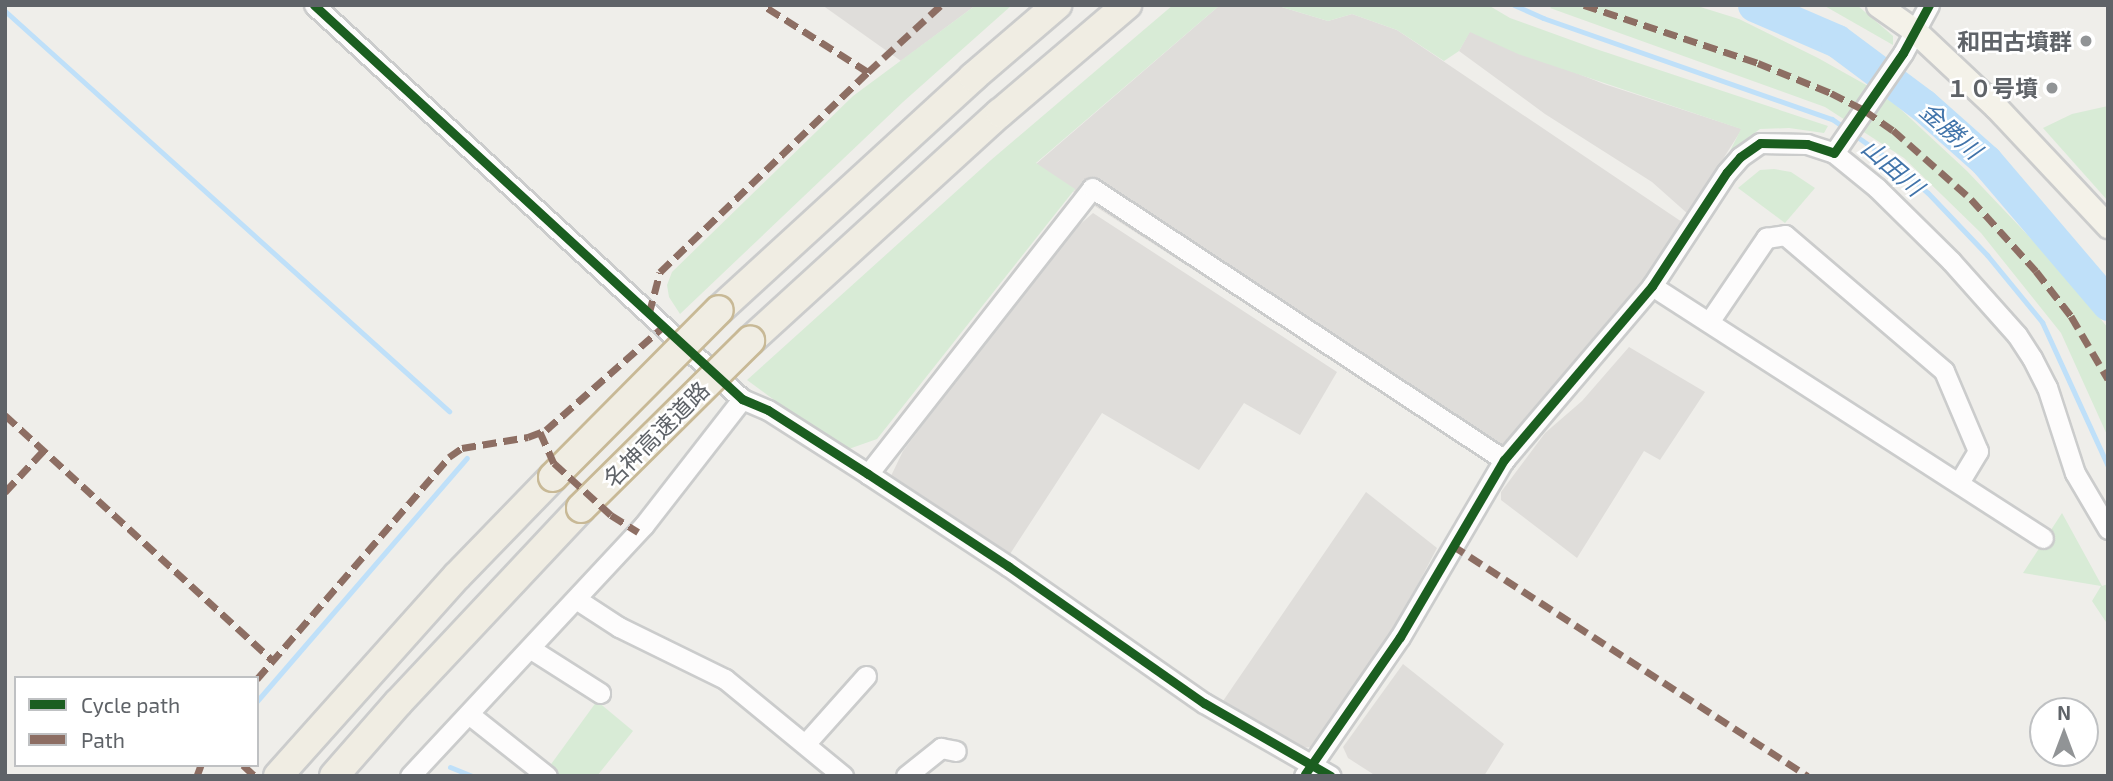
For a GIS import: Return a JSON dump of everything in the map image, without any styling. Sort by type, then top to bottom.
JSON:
[{"type":"highway","name":"名神高速道路","points":[[278,776],[448,586],[719,310],[973,77],[1057,5]]},
{"type":"highway","name":"名神高速道路","points":[[334,776],[397,703],[582,508],[750,341],[970,140],[1127,5]]},
{"type":"main road","points":[[1878,5],[1915,31],[1997,108],[2108,226]]},
{"type":"street","points":[[314,5],[742,399],[768,410],[1008,566],[1204,703],[1307,771],[1331,776]]},
{"type":"street","points":[[1837,149],[1903,53],[1929,5]]},
{"type":"street","points":[[1307,771],[1400,637],[1504,460],[1652,286],[1740,157],[1760,143],[1807,144],[1837,149],[1951,261],[2017,335],[2046,387],[2075,473],[2108,529]]},
{"type":"street","points":[[868,474],[1092,188],[1504,460]]},
{"type":"street","points":[[1709,322],[1766,238],[1785,235],[1944,371],[1978,451],[1959,483]]},
{"type":"street","points":[[1652,286],[2043,538]]},
{"type":"street","points":[[410,776],[470,715],[644,525],[742,399]]},
{"type":"street","points":[[576,599],[620,627],[725,679],[843,776]]},
{"type":"street","points":[[531,649],[600,693]]},
{"type":"street","points":[[806,743],[866,676]]},
{"type":"street","points":[[470,715],[547,776]]},
{"type":"street","points":[[906,776],[941,748],[956,751]]},
{"type":"shaded area","points":[[822,5],[976,5],[901,61]]},
{"type":"shaded area","points":[[1220,5],[1275,5],[1328,21],[1352,14],[1397,30],[1682,222],[1647,274],[1491,462],[1073,192],[1075,190],[1036,164]]},
{"type":"shaded area","points":[[1470,31],[1604,84],[1742,129],[1688,214],[1652,182],[1545,114],[1459,51]]},
{"type":"shaded area","points":[[1093,213],[1337,372],[1300,435],[1244,403],[1199,470],[1102,413],[1010,554],[891,476],[903,451],[1061,241]]},
{"type":"shaded area","points":[[1629,347],[1705,392],[1660,460],[1644,451],[1577,558],[1501,500],[1501,492],[1545,433],[1582,401]]},
{"type":"shaded area","points":[[1366,492],[1437,548],[1394,630],[1312,747],[1300,748],[1223,701]]},
{"type":"shaded area","points":[[1403,664],[1504,744],[1484,776],[1376,776],[1348,758],[1343,747]]},
{"type":"green space","points":[[976,5],[1012,5],[903,102],[680,314],[669,297],[667,285],[672,272],[853,96]]},
{"type":"green space","points":[[1173,5],[1220,5],[1036,163],[1075,189],[877,439],[843,451],[747,380],[991,160]]},
{"type":"green space","points":[[1275,5],[1488,5],[1510,18],[1593,48],[1828,126],[1824,133],[1789,128],[1760,129],[1730,151],[1741,129],[1518,54],[1470,32],[1459,51],[1444,61],[1397,30],[1352,14],[1328,21]]},
{"type":"green space","points":[[1553,5],[1694,5],[1739,19],[1818,58],[1896,105],[1967,171],[2058,267],[2108,328],[2108,437],[2061,333],[1981,233],[1904,158],[1825,107],[1550,8]]},
{"type":"green space","points":[[1823,5],[1857,5],[1893,36],[1893,45]]},
{"type":"green space","points":[[2108,106],[2108,201],[2043,128],[2072,114]]},
{"type":"green space","points":[[1760,170],[1791,172],[1815,188],[1785,223],[1738,188]]},
{"type":"green space","points":[[2062,513],[2102,586],[2108,584],[2108,625],[2092,601],[2101,586],[2023,573]]},
{"type":"green space","points":[[597,701],[633,731],[597,776],[560,776],[549,767]]},
{"type":"waterway","name":"山田川","points":[[1514,5],[1543,18],[1832,119],[1890,160],[1928,193],[1987,255],[2042,322],[2108,466]]},
{"type":"waterway","name":"金勝川","points":[[1754,5],[1837,41],[1923,105],[1986,161],[2108,304]]},
{"type":"waterway","points":[[5,11],[449,411]]},
{"type":"waterway","points":[[259,699],[467,458]]},
{"type":"waterway","points":[[450,767],[472,776]]},
{"type":"marked path","points":[[649,314],[660,272],[868,72],[763,5]]},
{"type":"marked path","points":[[868,72],[941,5]]},
{"type":"marked path","points":[[1584,5],[1758,63],[1831,93],[1864,110],[1893,130],[1971,199],[2036,271],[2071,316],[2108,379]]},
{"type":"marked path","points":[[259,677],[449,457],[462,448],[528,437],[546,430],[663,327]]},
{"type":"marked path","points":[[5,415],[272,660]]},
{"type":"marked path","points":[[540,432],[554,463],[611,515],[638,532]]},
{"type":"marked path","points":[[5,492],[44,450]]},
{"type":"marked path","points":[[1452,545],[1808,776]]},
{"type":"marked path","points":[[197,776],[200,767]]},
{"type":"marked path","points":[[245,767],[255,776]]},
{"type":"cycle path","points":[[314,5],[742,399],[768,410],[1008,566],[1204,703],[1331,776]]},
{"type":"cycle path","points":[[1305,774],[1400,637],[1504,460],[1652,286],[1727,172],[1740,157],[1760,143],[1807,144],[1834,153],[1903,53],[1929,5]]},
{"type":"place","name":"和田古墳群","points":[[2086,41]]},
{"type":"place","name":"１０号墳","points":[[2052,88]]}]
